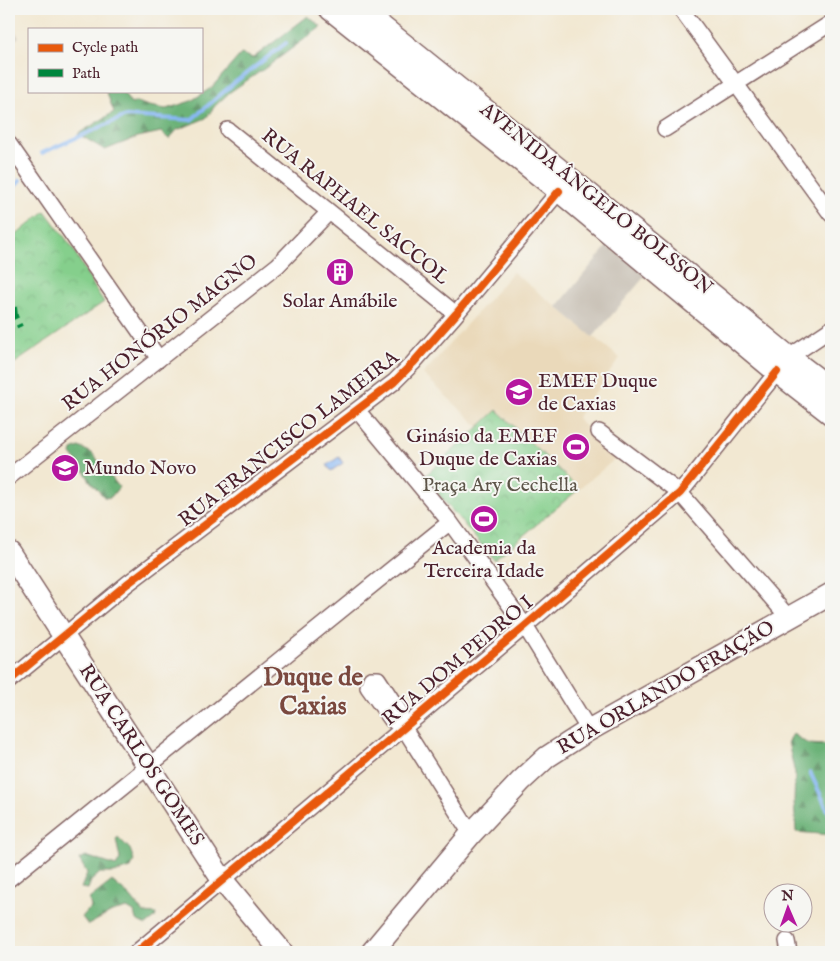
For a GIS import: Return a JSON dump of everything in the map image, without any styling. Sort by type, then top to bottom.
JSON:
[{"type":"main road","name":"AVENIDA ÂNGELO BOLSSON","points":[[330,9],[559,191],[783,364],[831,389]]},
{"type":"main road","name":"AVENIDA ÂNGELO BOLSSON","points":[[360,9],[555,166],[783,364],[831,414]]},
{"type":"main road","name":"RUA CARLOS GOMES","points":[[9,552],[223,881],[282,952]]},
{"type":"main road","name":"RUA ORLANDO FRAÇÃO","points":[[372,952],[471,834],[521,781],[547,757],[589,730],[831,594]]},
{"type":"street","points":[[681,9],[831,214]]},
{"type":"street","points":[[665,129],[831,23]]},
{"type":"street","name":"RUA RAPHAEL SACCOL","points":[[228,130],[456,314]]},
{"type":"street","points":[[9,144],[159,359]]},
{"type":"street","name":"RUA FRANCISCO LAMEIRA","points":[[9,681],[128,584],[400,375],[456,314],[559,191]]},
{"type":"street","name":"RUA HONÓRIO MAGNO","points":[[9,477],[278,265],[329,212]]},
{"type":"street","name":"RUA DOM PEDRO I","points":[[138,952],[680,493],[783,364],[831,329]]},
{"type":"street","points":[[356,410],[450,522],[525,626],[589,730]]},
{"type":"street","points":[[599,432],[680,493],[789,618]]},
{"type":"street","points":[[9,879],[450,522]]},
{"type":"street","points":[[404,728],[471,834]]},
{"type":"shaded area","points":[[9,23],[19,37],[9,44]]},
{"type":"shaded area","points":[[607,246],[646,275],[593,337],[557,307]]},
{"type":"shaded area","name":"EMEF Duque de Caxias","points":[[513,272],[620,358],[577,418],[615,459],[579,489],[498,410],[479,427],[423,374]]},
{"type":"green space","points":[[308,16],[321,27],[230,92],[215,106],[206,118],[177,130],[169,139],[161,132],[138,137],[105,150],[78,134],[114,112],[106,92],[123,92],[131,104],[136,102],[166,109],[191,101],[211,88],[241,54],[253,58]]},
{"type":"green space","points":[[45,211],[72,247],[104,302],[9,367],[9,241]]},
{"type":"green space","name":"Praça Ary Cechella","points":[[497,410],[579,489],[494,560],[424,477]]},
{"type":"green space","points":[[79,447],[92,453],[119,487],[111,497],[105,498],[71,454],[72,450]]},
{"type":"green space","points":[[793,734],[808,744],[826,745],[831,749],[831,835],[796,832],[795,774],[788,742]]},
{"type":"green space","points":[[118,837],[130,849],[134,860],[131,868],[114,873],[100,873],[91,881],[88,889],[81,888],[87,873],[79,859],[86,856],[116,866],[120,859],[116,839]]},
{"type":"green space","points":[[112,881],[130,896],[144,913],[156,914],[155,918],[146,925],[136,920],[134,912],[127,908],[112,912],[88,925],[82,917],[91,907],[89,899]]},
{"type":"water","points":[[339,457],[343,463],[331,471],[327,465]]},
{"type":"waterway","points":[[42,153],[126,116],[191,120],[234,83],[286,43]]},
{"type":"waterway","points":[[9,193],[20,180]]},
{"type":"waterway","points":[[810,772],[831,817]]},
{"type":"marked path","points":[[14,307],[15,316],[20,327]]},
{"type":"cycle path","points":[[9,681],[127,584],[394,382],[456,314],[559,191]]},
{"type":"cycle path","points":[[137,952],[525,626],[680,493],[777,372]]},
{"type":"place","name":"Solar Amábile","points":[[340,272]]},
{"type":"place","name":"EMEF Duque de Caxias","points":[[519,392]]},
{"type":"place","name":"Ginásio da EMEF Duque de Caxias","points":[[576,447]]},
{"type":"place","name":"Mundo Novo","points":[[65,468]]},
{"type":"place","name":"Academia da Terceira Idade","points":[[484,519]]},
{"type":"district","name":"Duque de Caxias","points":[[313,692]]}]
